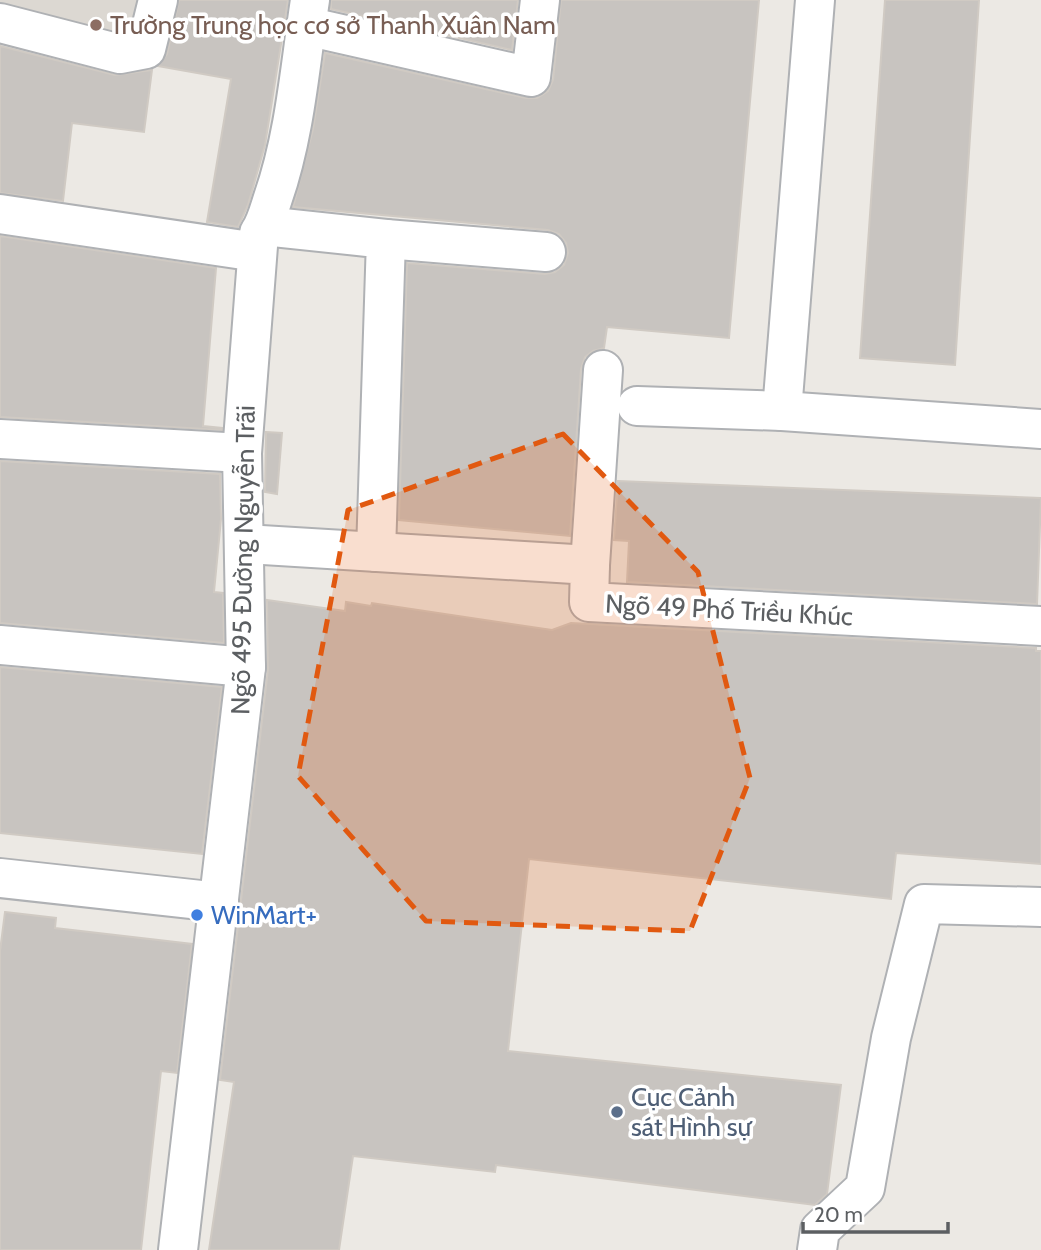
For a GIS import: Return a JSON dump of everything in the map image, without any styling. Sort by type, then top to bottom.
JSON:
[{"type":"street","points":[[0,23],[120,54],[146,49],[158,0]]},
{"type":"street","points":[[308,13],[531,77],[540,0]]},
{"type":"street","points":[[782,411],[815,0]]},
{"type":"street","name":"Ngõ 495 Đường Nguyễn Trãi","points":[[178,1250],[246,667],[242,453],[260,239],[289,141],[308,13]]},
{"type":"street","points":[[0,214],[260,239],[386,239],[546,252]]},
{"type":"street","points":[[376,552],[386,239]]},
{"type":"street","points":[[590,565],[603,370]]},
{"type":"street","points":[[637,406],[782,411],[1041,429]]},
{"type":"street","points":[[0,439],[242,453]]},
{"type":"street","name":"Ngõ 49 Phố Triều Khúc","points":[[245,544],[590,565],[589,602],[1041,626]]},
{"type":"street","points":[[0,645],[246,667]]},
{"type":"street","points":[[0,878],[219,902]]},
{"type":"street","points":[[817,1250],[820,1230],[865,1188],[891,1038],[924,904],[1041,907]]},
{"type":"highlighted area","points":[[563,434],[698,572],[750,778],[690,931],[426,921],[298,776],[348,510]]},
{"type":"shaded area","name":"Trường Trung học cơ sở Thanh Xuân Nam","points":[[0,0],[147,0],[141,38],[108,41],[0,13]]},
{"type":"building","points":[[179,0],[288,0],[265,145],[248,205],[238,227],[207,222],[231,79],[158,66],[167,54]]},
{"type":"building","points":[[331,0],[518,0],[512,50],[331,9]]},
{"type":"building","points":[[561,0],[759,0],[729,338],[607,327],[604,348],[585,357],[581,369],[570,536],[399,520],[407,263],[545,274],[555,272],[564,265],[568,253],[566,243],[559,234],[548,230],[293,207],[313,129],[325,53],[526,98],[537,98],[548,91],[553,80]]},
{"type":"building","points":[[885,0],[979,0],[955,365],[860,358]]},
{"type":"building","points":[[0,46],[115,75],[152,70],[144,132],[72,123],[63,201],[0,193]]},
{"type":"building","points":[[0,236],[216,268],[203,426],[222,430],[0,417]]},
{"type":"building","points":[[266,432],[282,433],[277,494],[265,492]]},
{"type":"building","points":[[0,461],[220,474],[221,519],[214,592],[223,593],[224,643],[0,623]]},
{"type":"building","points":[[618,481],[1041,498],[1037,604],[627,582],[629,541],[614,540]]},
{"type":"building","points":[[267,600],[345,611],[346,602],[371,606],[372,603],[552,630],[571,623],[1036,648],[1036,651],[1041,651],[1041,864],[896,853],[891,899],[529,859],[508,1051],[841,1085],[827,1194],[815,1205],[496,1165],[495,1172],[353,1156],[339,1250],[209,1250],[234,1082],[220,1080],[268,669]]},
{"type":"building","points":[[0,667],[222,687],[202,854],[0,833]]},
{"type":"building","points":[[5,912],[56,918],[55,928],[192,944],[177,1073],[161,1071],[141,1250],[0,1250],[0,951]]},
{"type":"place","name":"Trường Trung học cơ sở Thanh Xuân Nam","points":[[96,25]]},
{"type":"place","name":"WinMart+","points":[[197,915]]},
{"type":"place","name":"Cục Cảnh sát Hình sự","points":[[617,1112]]}]
